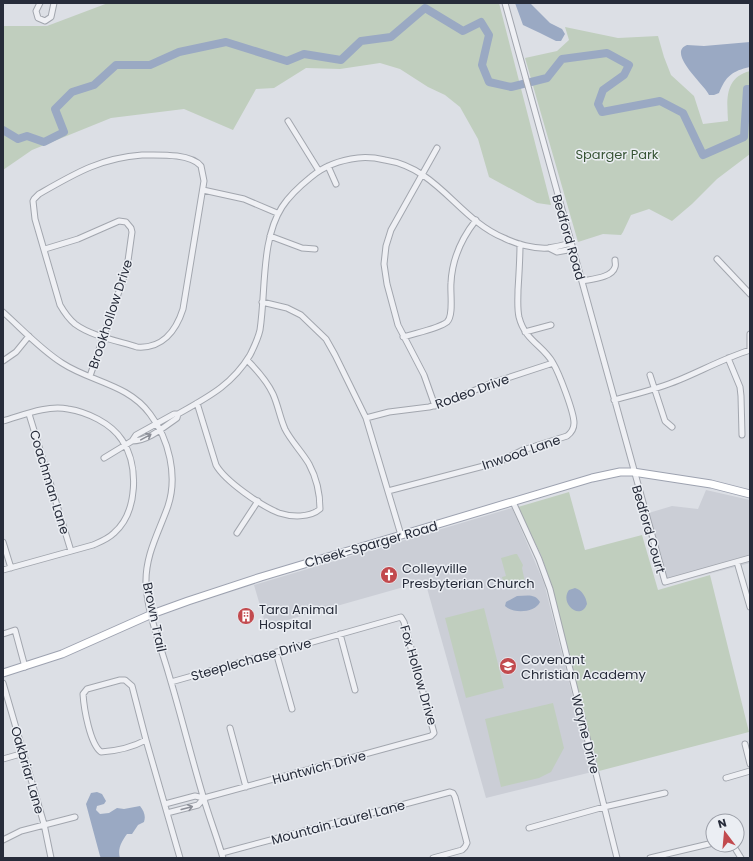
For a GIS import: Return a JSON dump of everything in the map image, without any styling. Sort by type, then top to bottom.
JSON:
[{"type":"main road","name":"Cheek-Sparger Road","points":[[3,673],[62,654],[152,614],[188,600],[596,477],[620,472],[633,472],[712,484],[750,494]]},
{"type":"street","points":[[40,3],[36,11],[38,18],[46,21],[51,17],[54,3]]},
{"type":"street","name":"Bedford Road","points":[[505,3],[633,472]]},
{"type":"street","points":[[288,121],[319,171]]},
{"type":"street","points":[[435,406],[424,375],[403,337],[394,313],[385,273],[385,255],[391,230],[396,218],[437,148]]},
{"type":"street","points":[[128,156],[171,156],[192,159],[201,166],[204,181],[203,190],[183,309],[177,326],[167,337],[156,343],[141,348],[89,332],[76,325],[66,316],[60,305],[45,249],[35,219],[33,202],[39,194],[88,167],[114,158],[128,156]]},
{"type":"street","points":[[104,458],[132,441],[136,436],[156,423],[174,414],[178,414],[222,388],[235,376],[247,360],[257,340],[260,330],[267,248],[277,213],[294,190],[328,166],[348,160],[365,158],[377,158],[400,163],[422,173],[476,220],[504,238],[520,244],[548,248],[557,252],[573,249]]},
{"type":"street","points":[[328,166],[336,184]]},
{"type":"street","points":[[203,190],[248,200],[277,213]]},
{"type":"street","points":[[403,337],[438,326],[448,321],[451,308],[452,270],[455,257],[466,233],[476,220]]},
{"type":"street","name":"Brookhollow Drive","points":[[45,249],[78,239],[113,223],[123,221],[129,224],[132,230],[127,268],[90,376]]},
{"type":"street","points":[[270,236],[302,248],[315,249]]},
{"type":"street","points":[[548,248],[571,243]]},
{"type":"street","name":"Inwood Lane","points":[[388,491],[499,462],[523,450],[557,440],[570,434],[574,423],[562,382],[549,357],[525,332],[519,317],[520,244]]},
{"type":"street","points":[[717,259],[750,294]]},
{"type":"street","points":[[582,281],[611,273],[615,268],[615,260]]},
{"type":"street","points":[[262,302],[287,308],[301,315],[326,340],[335,355],[366,418],[400,535]]},
{"type":"street","name":"Brown Trail","points":[[3,312],[61,363],[133,396],[150,413],[160,429],[170,459],[171,484],[168,505],[152,544],[146,570],[147,591],[152,614],[204,798],[223,856]]},
{"type":"street","points":[[525,332],[551,325]]},
{"type":"street","points":[[614,400],[654,389],[679,380],[750,350],[750,334]]},
{"type":"street","points":[[3,360],[16,352],[29,336]]},
{"type":"street","points":[[728,358],[740,387],[742,435]]},
{"type":"street","points":[[197,403],[211,452],[219,471],[230,481],[258,501],[278,512],[289,515],[308,515],[320,509],[316,484],[309,464],[285,428],[273,394],[256,369],[247,360]]},
{"type":"street","name":"Rodeo Drive","points":[[366,418],[389,412],[444,404],[492,383],[553,363]]},
{"type":"street","points":[[650,375],[665,421],[672,427]]},
{"type":"street","points":[[3,421],[44,409],[58,408],[78,411],[99,420],[109,426],[125,445],[132,464],[134,487],[132,499],[123,521],[114,533],[104,540],[3,570]]},
{"type":"street","name":"Coachman Lane","points":[[29,414],[70,551]]},
{"type":"street","points":[[132,441],[139,441],[160,429],[177,418],[178,414]]},
{"type":"street","name":"Bedford Court","points":[[633,472],[665,582],[737,562]]},
{"type":"street","points":[[237,533],[258,501]]},
{"type":"street","name":"Wayne Drive","points":[[513,502],[539,559],[550,589],[617,858]]},
{"type":"street","points":[[3,542],[11,568]]},
{"type":"street","points":[[750,558],[737,562],[748,594],[750,607]]},
{"type":"street","name":"Steeplechase Drive","points":[[171,682],[401,618]]},
{"type":"street","name":"Fox Hollow Drive","points":[[401,618],[404,622],[432,720],[434,728],[433,734]]},
{"type":"street","points":[[3,634],[15,630],[25,667]]},
{"type":"street","points":[[340,634],[356,690]]},
{"type":"street","points":[[276,652],[292,709]]},
{"type":"street","points":[[146,740],[109,752],[101,752],[97,749],[93,739],[83,705],[83,694],[87,689],[120,680],[125,680],[132,686],[180,858]]},
{"type":"street","name":"Oakbriar Lane","points":[[3,683],[44,824],[51,858]]},
{"type":"street","points":[[230,728],[246,787]]},
{"type":"street","name":"Huntwich Drive","points":[[204,798],[431,736],[433,734]]},
{"type":"street","points":[[745,744],[750,764]]},
{"type":"street","points":[[3,759],[24,753]]},
{"type":"street","points":[[726,778],[750,771]]},
{"type":"street","name":"Mountain Laurel Lane","points":[[223,856],[450,792],[453,793],[467,843],[462,850],[433,858]]},
{"type":"street","points":[[529,828],[604,807],[665,793]]},
{"type":"street","points":[[165,804],[195,796],[204,798],[198,805],[167,813]]},
{"type":"street","points":[[3,840],[21,831],[75,817]]},
{"type":"street","points":[[650,858],[705,845]]},
{"type":"street","points":[[677,852],[679,858]]},
{"type":"shaded area","points":[[706,490],[750,500],[750,563],[663,586],[642,515],[672,506],[698,509]]},
{"type":"shaded area","name":"Covenant Christian Academy","points":[[512,508],[544,583],[592,772],[486,798],[425,581],[266,626],[254,585]]},
{"type":"green space","points":[[108,3],[499,3],[551,205],[537,203],[489,177],[478,139],[460,107],[445,95],[428,87],[400,69],[380,63],[340,69],[306,68],[274,88],[256,89],[233,130],[184,109],[111,118],[32,150],[3,170],[3,26],[47,26]]},
{"type":"green space","name":"Sparger Park","points":[[565,27],[618,38],[658,36],[671,75],[694,96],[703,124],[728,121],[727,105],[731,84],[742,74],[750,71],[750,154],[717,179],[692,204],[672,221],[649,209],[631,215],[621,235],[603,234],[578,242],[525,58],[557,51],[569,40]]},
{"type":"green space","points":[[569,492],[585,550],[642,535],[658,590],[710,575],[749,732],[599,771],[547,572],[541,555],[518,507]]},
{"type":"green space","points":[[517,554],[523,565],[522,568],[525,582],[505,587],[502,577],[506,576],[501,558]]},
{"type":"green space","points":[[484,608],[504,688],[466,698],[445,618]]},
{"type":"green space","points":[[553,703],[564,748],[551,772],[539,778],[501,787],[485,719]]},
{"type":"water","points":[[515,3],[530,3],[550,23],[562,29],[565,34],[561,41],[556,41],[523,25]]},
{"type":"water","points":[[750,42],[750,67],[739,70],[730,75],[724,82],[719,93],[714,95],[709,95],[689,70],[681,55],[682,49],[687,45],[704,46]]},
{"type":"water","points":[[575,588],[582,592],[585,596],[587,604],[584,609],[580,611],[572,609],[568,605],[567,595],[569,590]]},
{"type":"water","points":[[517,596],[533,596],[540,602],[534,608],[524,611],[509,609],[505,606],[506,602]]},
{"type":"water","points":[[97,792],[102,794],[106,801],[104,804],[97,806],[96,810],[100,814],[109,813],[117,808],[124,809],[140,806],[143,810],[145,818],[144,822],[138,825],[132,834],[127,834],[119,851],[120,858],[101,858],[100,856],[86,804],[91,793]]},
{"type":"waterway","points":[[3,130],[18,139],[27,136],[44,142],[64,132],[55,109],[72,92],[94,85],[116,65],[150,65],[179,52],[226,42],[287,61],[304,54],[341,60],[361,41],[391,37],[425,8],[463,31],[481,22],[489,35],[482,65],[489,82],[511,87],[547,78],[562,59],[607,53],[629,65],[624,75],[603,90],[598,104],[602,112],[660,101],[683,113],[703,155],[744,137],[747,89],[750,89]]},
{"type":"place","name":"Colleyville Presbyterian Church","points":[[389,575]]},
{"type":"place","name":"Tara Animal Hospital","points":[[246,616]]},
{"type":"place","name":"Covenant Christian Academy","points":[[508,666]]}]
